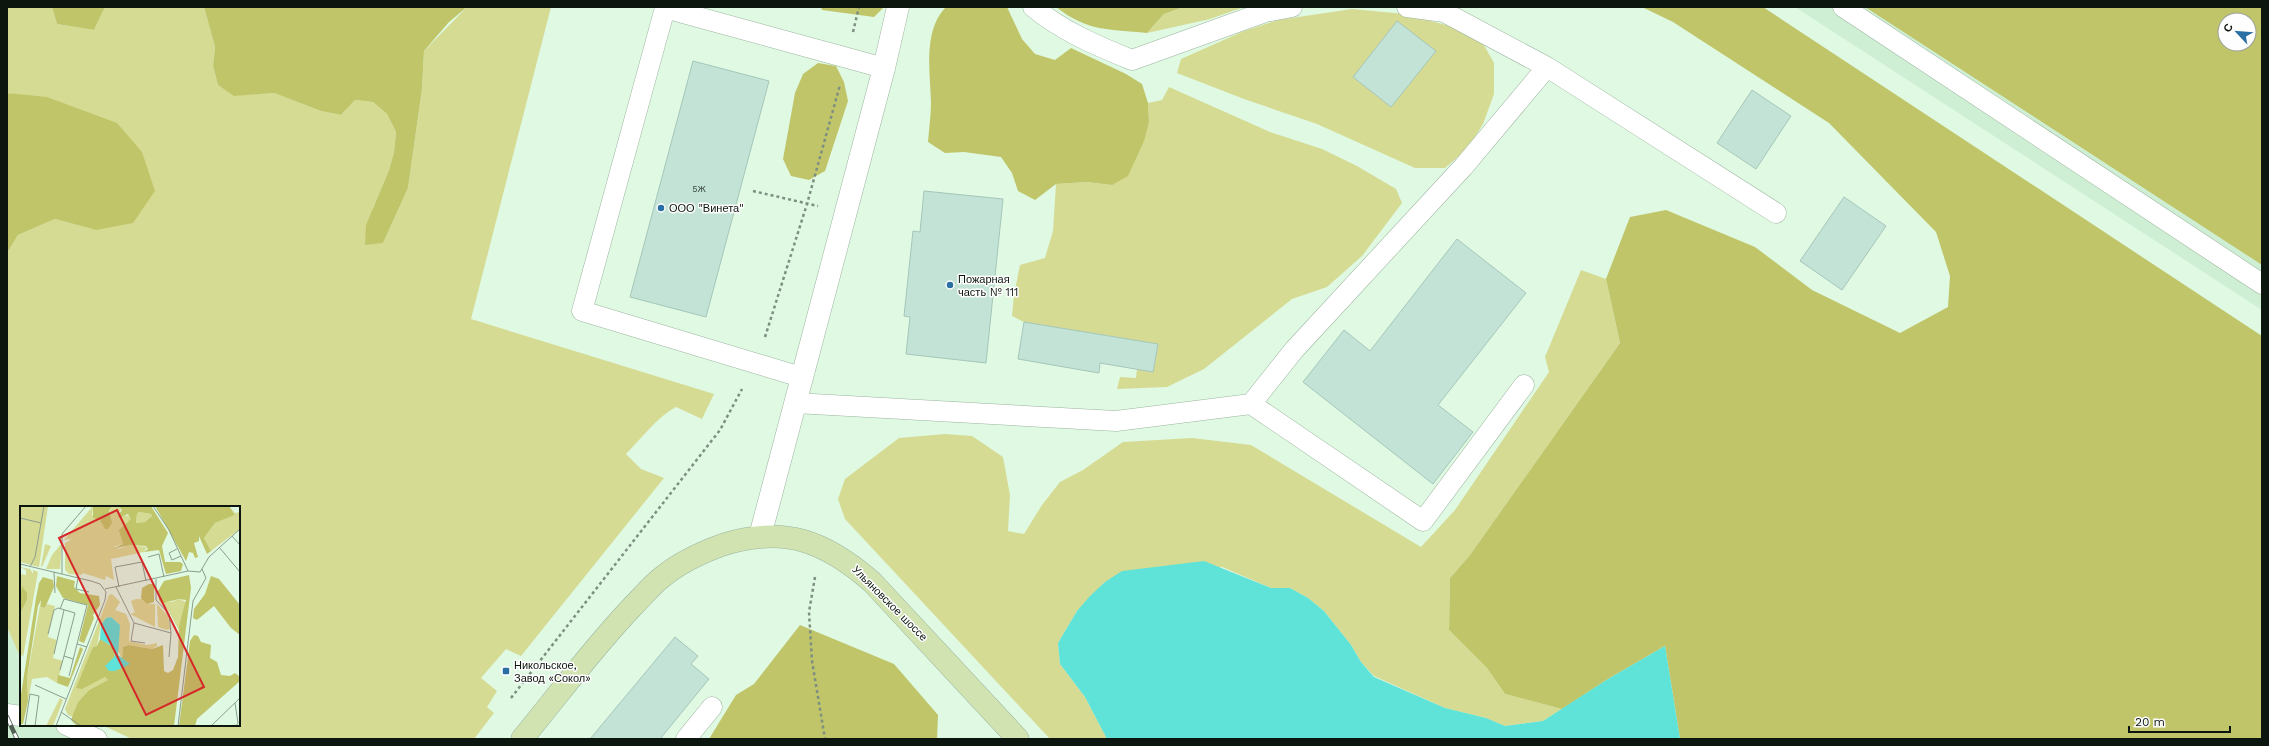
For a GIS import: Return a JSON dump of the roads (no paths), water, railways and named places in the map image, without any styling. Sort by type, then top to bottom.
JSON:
[{"type":"main road","name":"Ульяновское шоссе","points":[[522,739],[605,635],[660,578],[707,550],[760,536],[791,537],[821,546],[848,562],[872,582],[1018,739]]},
{"type":"street","points":[[760,536],[884,68],[898,7]]},
{"type":"lane","points":[[1033,7],[1049,20],[1098,47],[1132,60],[1265,12],[1292,7]]},
{"type":"lane","points":[[1407,7],[1444,12],[1546,67],[1776,213]]},
{"type":"lane","points":[[1843,7],[2262,284]]},
{"type":"lane","points":[[801,377],[582,311],[584,303],[665,8],[884,68]]},
{"type":"lane","points":[[1251,404],[1294,350],[1464,166],[1546,67]]},
{"type":"lane","points":[[795,403],[1116,421],[1251,404],[1423,521],[1524,385]]},
{"type":"lane","points":[[686,739],[712,707]]},
{"type":"lane","points":[[7,714],[20,716]]},
{"type":"lane","points":[[68,726],[97,739]]},
{"type":"water","points":[[1204,561],[1271,588],[1290,588],[1308,598],[1324,611],[1351,645],[1361,662],[1374,677],[1445,708],[1486,718],[1505,726],[1543,721],[1608,679],[1665,646],[1680,739],[1107,739],[1085,697],[1060,664],[1058,643],[1077,611],[1090,596],[1105,582],[1122,571]]},
{"type":"railway","points":[[7,717],[17,739]]},
{"type":"place","name":"ООО \"Винета\"","points":[[661,208]]},
{"type":"place","name":"Пожарная часть № 111","points":[[950,285]]},
{"type":"place","name":"Никольское, Завод «Сокол»","points":[[506,671]]}]
